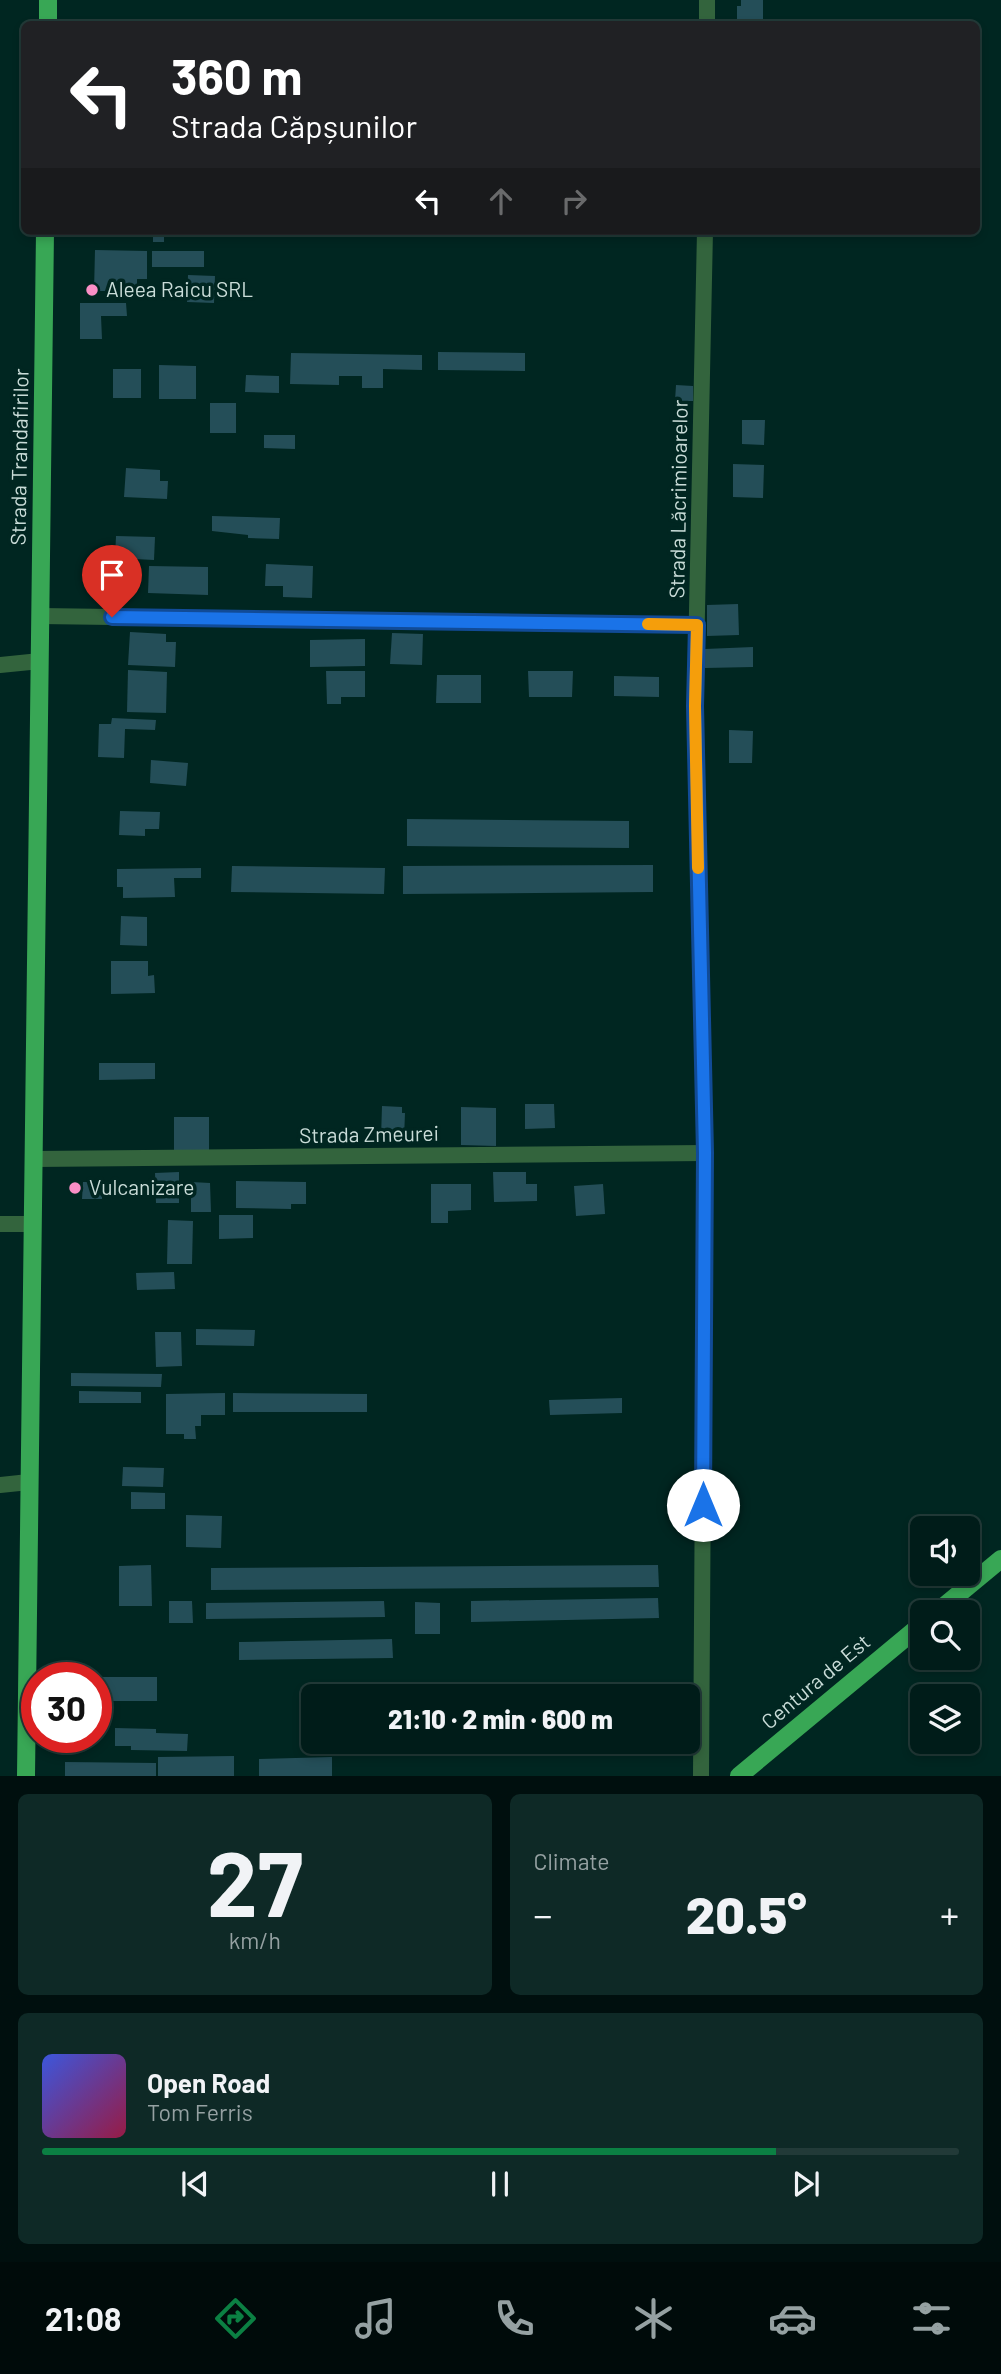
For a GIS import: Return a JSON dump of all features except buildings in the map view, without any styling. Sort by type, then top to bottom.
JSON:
[{"type":"main road","points":[[48,0],[48,21]]},
{"type":"main road","name":"Strada Trandafirilor","points":[[26,1776],[45,235]]},
{"type":"main road","points":[[951,1600],[1001,1559]]},
{"type":"main road","name":"Centura de Est","points":[[738,1776],[910,1634]]},
{"type":"street","points":[[707,0],[707,21]]},
{"type":"street","name":"Strada Lăcrimioarelor","points":[[701,1776],[705,1153],[695,706],[705,235]]},
{"type":"street","points":[[40,616],[697,625]]},
{"type":"street","points":[[0,665],[40,661]]},
{"type":"street","name":"Strada Zmeurei","points":[[34,1159],[705,1153]]},
{"type":"street","points":[[0,1224],[33,1223]]},
{"type":"street","points":[[0,1485],[29,1482]]},
{"type":"slow traffic","points":[[648,624],[697,625],[695,706],[698,868]]},
{"type":"place","name":"Aleea Raicu SRL","points":[[92,290]]},
{"type":"place","name":"Vulcanizare","points":[[75,1188]]},
{"type":"route","points":[[112,617],[697,625],[695,706],[705,1153],[703,1505]]}]
